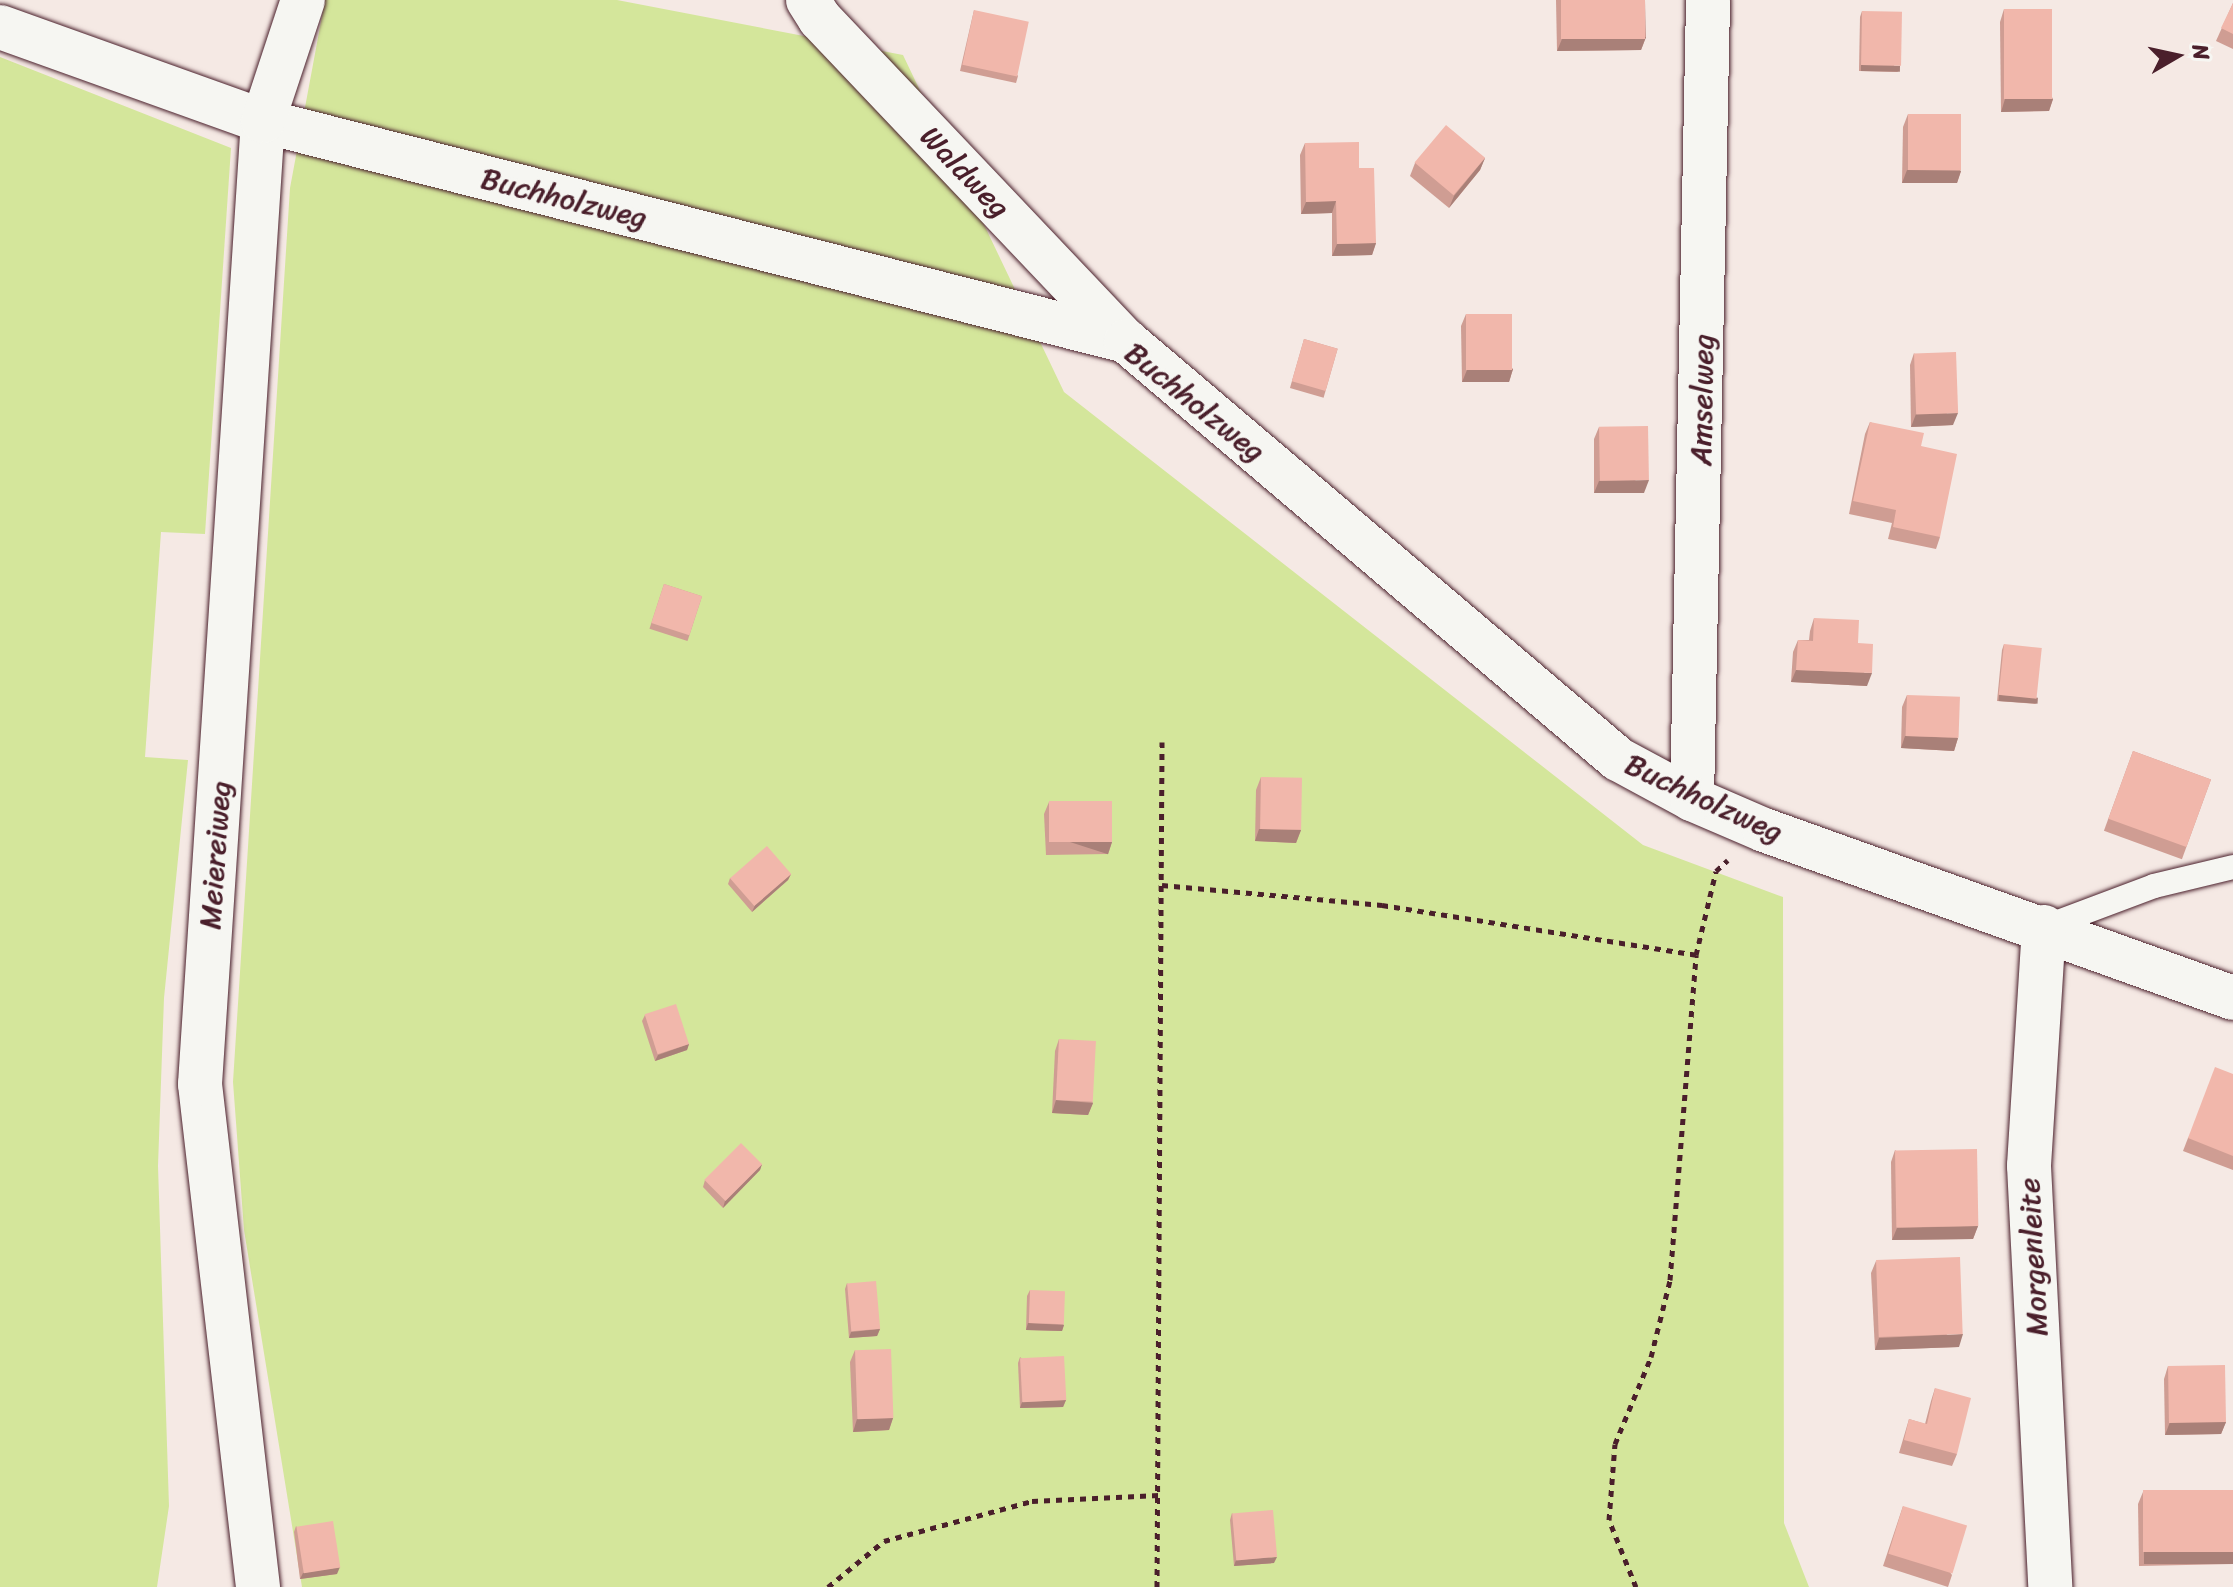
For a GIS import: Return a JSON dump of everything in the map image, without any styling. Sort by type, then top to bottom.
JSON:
[{"type":"street","name":"Meiereiweg","points":[[258,1587],[200,1084],[263,121],[303,0]]},
{"type":"street","name":"Waldweg","points":[[808,0],[820,19],[1126,341]]},
{"type":"street","name":"Amselweg","points":[[1692,799],[1708,0]]},
{"type":"street","name":"Buchholzweg","points":[[0,27],[263,121],[1126,341],[1618,759],[1692,799],[1764,830],[2044,927],[2233,998]]},
{"type":"street","name":"Morgenleite","points":[[2044,927],[2029,1166],[2050,1587]]},
{"type":"lane","points":[[2044,927],[2154,886],[2233,867]]},
{"type":"path","points":[[1157,1587],[1162,742]]},
{"type":"path","points":[[1636,1587],[1609,1520],[1615,1444],[1651,1357],[1670,1280],[1696,955],[1716,871],[1764,830]]},
{"type":"path","points":[[1162,885],[1382,905],[1696,955]]},
{"type":"path","points":[[828,1587],[884,1541],[1032,1501],[1159,1495]]},
{"type":"green space","points":[[325,0],[617,0],[903,55],[1064,392],[1643,845],[1783,897],[1784,1523],[1809,1587],[302,1587],[244,1230],[233,1082],[290,188]]},
{"type":"green space","points":[[0,57],[231,148],[205,534],[161,532],[145,757],[188,760],[164,998],[158,1166],[169,1506],[157,1587],[0,1587]]},
{"type":"building","points":[[1561,0],[1645,0],[1645,39],[1561,39]]},
{"type":"building","points":[[2233,3],[2233,34],[2221,28]]},
{"type":"building","points":[[2004,9],[2052,9],[2052,99],[2004,99]]},
{"type":"building","points":[[974,10],[1029,22],[1017,76],[962,65]]},
{"type":"building","points":[[1862,11],[1902,12],[1901,66],[1861,65]]},
{"type":"building","points":[[1908,114],[1961,114],[1961,170],[1908,170]]},
{"type":"building","points":[[1446,125],[1485,158],[1454,195],[1415,163]]},
{"type":"building","points":[[1359,142],[1359,168],[1374,168],[1376,243],[1337,244],[1336,201],[1306,202],[1305,143]]},
{"type":"building","points":[[1466,314],[1512,314],[1512,370],[1466,370]]},
{"type":"building","points":[[1304,339],[1338,349],[1326,391],[1292,381]]},
{"type":"building","points":[[1956,352],[1958,413],[1916,414],[1914,353]]},
{"type":"building","points":[[1870,422],[1924,433],[1921,446],[1957,454],[1940,537],[1893,527],[1896,510],[1853,501]]},
{"type":"building","points":[[1648,426],[1649,480],[1600,481],[1599,427]]},
{"type":"building","points":[[664,584],[702,596],[689,635],[651,623]]},
{"type":"building","points":[[1814,618],[1859,620],[1858,643],[1873,644],[1872,673],[1796,670],[1798,640],[1813,641]]},
{"type":"building","points":[[2004,644],[2042,648],[2036,699],[1999,695]]},
{"type":"building","points":[[1907,695],[1960,697],[1959,738],[1906,736]]},
{"type":"building","points":[[2133,751],[2211,779],[2186,847],[2108,819]]},
{"type":"building","points":[[1261,777],[1302,778],[1301,830],[1260,829]]},
{"type":"building","points":[[1049,801],[1112,801],[1112,842],[1049,842]]},
{"type":"building","points":[[767,846],[791,874],[754,906],[730,878]]},
{"type":"building","points":[[676,1004],[689,1044],[658,1054],[645,1014]]},
{"type":"building","points":[[1059,1039],[1096,1041],[1093,1102],[1056,1100]]},
{"type":"building","points":[[2215,1067],[2233,1074],[2233,1156],[2188,1138]]},
{"type":"building","points":[[741,1143],[762,1164],[725,1201],[704,1180]]},
{"type":"building","points":[[1977,1149],[1978,1226],[1896,1227],[1895,1150]]},
{"type":"building","points":[[1960,1257],[1963,1334],[1879,1337],[1876,1260]]},
{"type":"building","points":[[876,1281],[880,1329],[851,1331],[847,1284]]},
{"type":"building","points":[[1030,1290],[1065,1291],[1064,1324],[1029,1323]]},
{"type":"building","points":[[891,1349],[893,1418],[857,1419],[855,1350]]},
{"type":"building","points":[[1064,1356],[1066,1400],[1022,1402],[1020,1358]]},
{"type":"building","points":[[2225,1365],[2226,1422],[2169,1423],[2168,1366]]},
{"type":"building","points":[[1935,1388],[1971,1398],[1957,1454],[1904,1440],[1909,1419],[1927,1424]]},
{"type":"building","points":[[2143,1490],[2233,1490],[2233,1552],[2143,1552]]},
{"type":"building","points":[[1903,1506],[1967,1526],[1952,1573],[1888,1554]]},
{"type":"building","points":[[1273,1510],[1277,1557],[1236,1560],[1232,1514]]},
{"type":"building","points":[[333,1521],[340,1567],[304,1573],[296,1527]]}]
